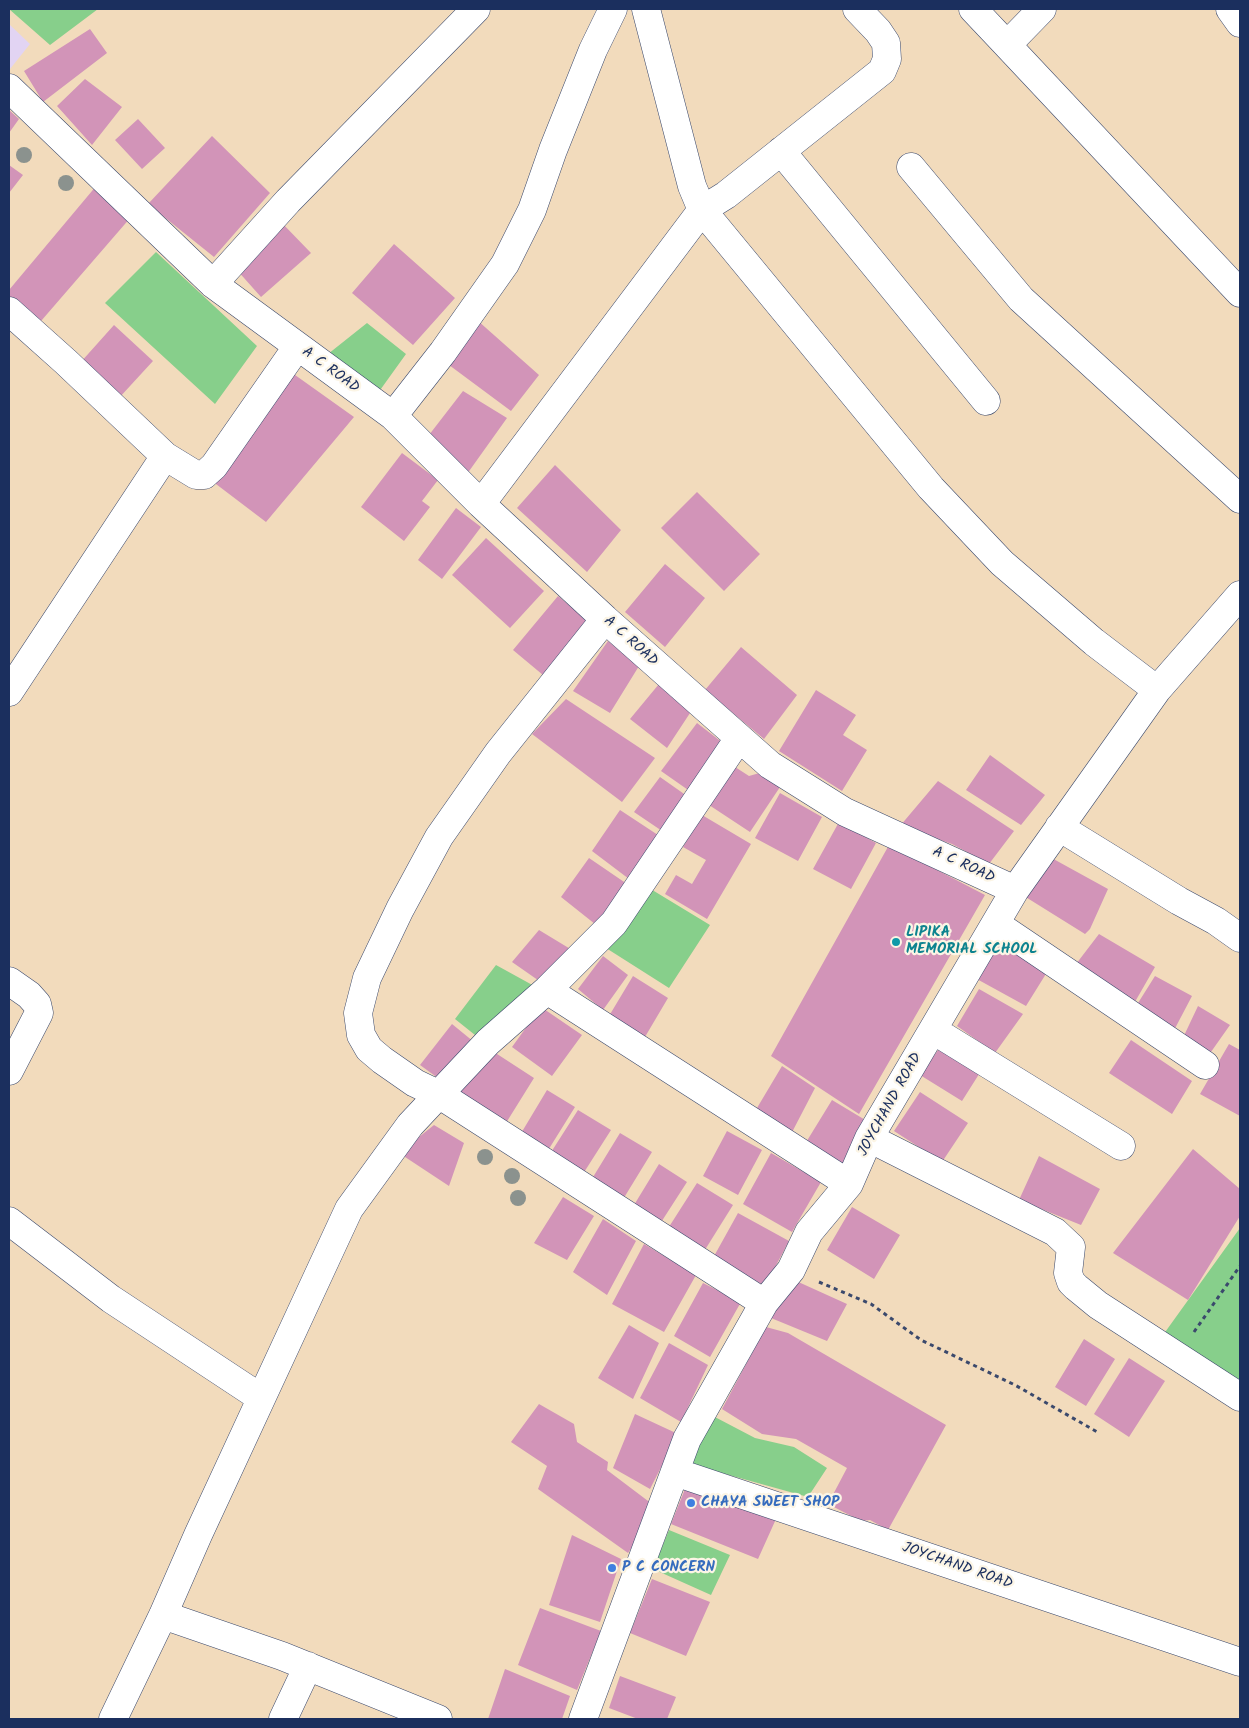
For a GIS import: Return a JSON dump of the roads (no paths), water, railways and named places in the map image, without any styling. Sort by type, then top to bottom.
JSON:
[{"type":"street","points":[[213,284],[288,201],[476,9]]},
{"type":"street","points":[[393,416],[443,352],[505,264],[532,210],[552,150],[593,50],[613,9]]},
{"type":"street","points":[[646,9],[692,186],[702,210],[930,488],[989,549],[1094,642],[1157,690]]},
{"type":"street","points":[[481,504],[702,210],[726,195],[882,71],[887,59],[886,43],[878,31],[857,9]]},
{"type":"street","points":[[973,9],[1240,293]]},
{"type":"street","points":[[1007,45],[1042,9]]},
{"type":"street","points":[[1230,9],[1240,23]]},
{"type":"street","name":"A C ROAD","points":[[9,88],[213,284],[393,416],[481,504],[604,619],[770,765],[845,812],[1015,890]]},
{"type":"street","points":[[782,151],[986,401]]},
{"type":"street","points":[[911,167],[1021,298],[1240,499]]},
{"type":"street","points":[[9,312],[66,362],[165,456],[196,475],[204,475],[214,466],[297,347]]},
{"type":"street","points":[[9,692],[165,456]]},
{"type":"street","points":[[1015,890],[1157,690],[1240,595]]},
{"type":"street","points":[[604,619],[498,754],[439,837],[400,909],[367,978],[358,1013],[361,1035],[369,1049],[415,1083],[440,1095],[764,1303]]},
{"type":"street","points":[[113,1719],[163,1616],[261,1398],[349,1210],[410,1125],[488,1042],[547,990],[614,924],[739,738]]},
{"type":"street","points":[[1059,826],[1179,901],[1216,921],[1240,938]]},
{"type":"street","name":"JOYCHAND ROAD","points":[[583,1719],[687,1439],[764,1303],[790,1270],[809,1232],[849,1184],[869,1138],[1015,890]]},
{"type":"street","points":[[996,924],[1205,1066]]},
{"type":"street","points":[[9,981],[29,995],[37,1004],[39,1013],[9,1071]]},
{"type":"street","points":[[547,990],[849,1184]]},
{"type":"street","points":[[933,1030],[1121,1146]]},
{"type":"street","points":[[869,1138],[1055,1232],[1071,1248],[1068,1273],[1071,1282],[1076,1288],[1098,1306],[1240,1397]]},
{"type":"street","points":[[9,1221],[111,1299],[261,1398]]},
{"type":"street","name":"JOYCHAND ROAD","points":[[675,1472],[1240,1662]]},
{"type":"street","points":[[163,1616],[308,1666],[438,1719]]},
{"type":"street","points":[[283,1719],[308,1666]]},
{"type":"place","name":"LIPIKA MEMORIAL SCHOOL","points":[[896,942]]},
{"type":"place","name":"CHAYA SWEET SHOP","points":[[691,1503]]},
{"type":"place","name":"P C CONCERN","points":[[612,1568]]}]
